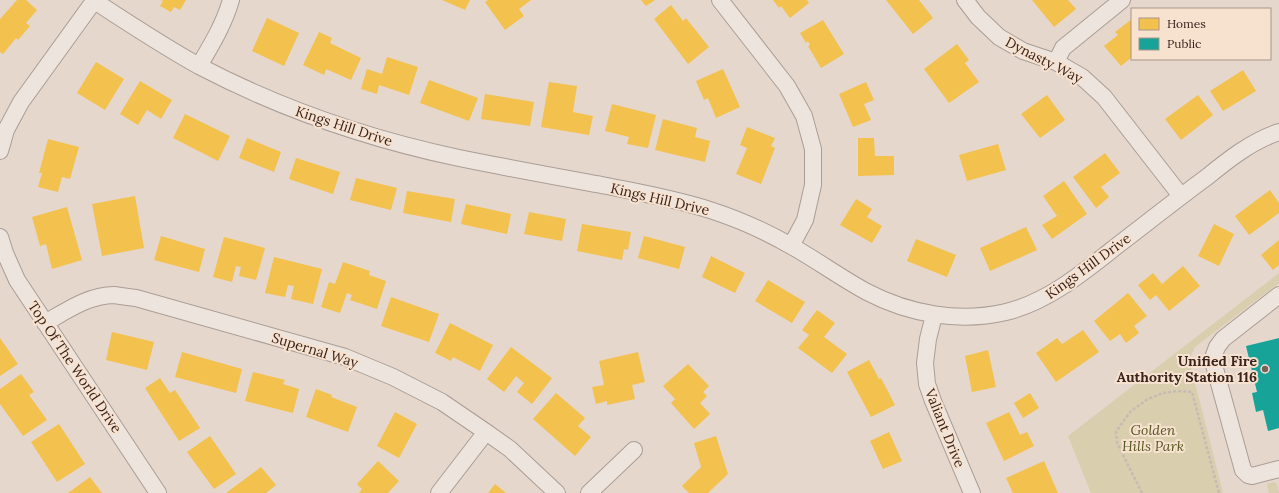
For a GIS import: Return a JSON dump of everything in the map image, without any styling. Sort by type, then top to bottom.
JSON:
[{"type":"street","points":[[0,151],[6,130],[21,102],[94,0]]},
{"type":"street","name":"Kings Hill Drive","points":[[94,0],[147,35],[200,66],[263,97],[328,123],[392,142],[458,158],[670,198],[720,213],[753,227],[791,246],[867,292],[900,306],[934,315],[972,317],[1008,312],[1043,298],[1075,279],[1238,152],[1279,132]]},
{"type":"street","points":[[200,66],[217,36],[231,0]]},
{"type":"street","points":[[720,0],[787,86],[804,116],[813,149],[814,185],[805,220],[791,246]]},
{"type":"street","name":"Dynasty Way","points":[[966,0],[978,16],[999,37],[1023,51],[1056,62],[1082,77],[1104,96],[1181,196]]},
{"type":"street","points":[[1056,62],[1063,48],[1122,0]]},
{"type":"street","name":"Top Of The World Drive","points":[[0,237],[5,253],[17,280],[158,493]]},
{"type":"street","points":[[1279,294],[1222,339],[1214,355],[1216,374],[1243,470],[1248,475],[1252,476],[1279,469]]},
{"type":"street","name":"Supernal Way","points":[[45,323],[70,308],[91,299],[113,295],[136,298],[345,357],[393,377],[442,402],[510,449],[557,493]]},
{"type":"street","name":"Valiant Drive","points":[[934,315],[924,363],[927,384],[972,493]]},
{"type":"street","points":[[439,493],[486,432]]},
{"type":"street","points":[[589,493],[634,450]]},
{"type":"path","points":[[1142,493],[1117,443],[1116,432],[1131,411],[1148,399],[1163,393],[1177,391],[1192,392],[1218,493]]},
{"type":"green space","name":"Golden Hills Park","points":[[1279,273],[1279,283],[1195,347],[1190,358],[1223,493],[1091,493],[1068,436]]},
{"type":"green space","points":[[1274,482],[1277,484],[1279,493],[1269,493],[1267,484]]},
{"type":"building: Homes","points":[[17,0],[26,0],[37,10],[26,23],[30,26],[18,40],[16,38],[3,54],[0,52],[0,19]]},
{"type":"building: Homes","points":[[161,0],[186,0],[180,10],[174,7],[171,12],[160,6],[163,1]]},
{"type":"building: Homes","points":[[442,0],[470,0],[465,10]]},
{"type":"building: Homes","points":[[488,0],[531,0],[519,9],[524,16],[505,30],[485,2]]},
{"type":"building: Homes","points":[[641,0],[655,0],[646,6]]},
{"type":"building: Homes","points":[[773,0],[807,0],[809,3],[790,18],[781,6],[779,8]]},
{"type":"building: Homes","points":[[886,0],[919,0],[933,18],[913,34]]},
{"type":"building: Homes","points":[[1032,0],[1068,0],[1076,9],[1054,27]]},
{"type":"building: Homes","points":[[671,5],[683,21],[686,18],[709,47],[688,64],[654,19]]},
{"type":"building: Homes","points":[[267,18],[299,33],[284,66],[252,51]]},
{"type":"building: Homes","points":[[823,20],[844,54],[821,68],[808,46],[810,45],[808,41],[806,43],[800,33]]},
{"type":"building: Homes","points":[[1131,20],[1131,58],[1121,66],[1104,46],[1118,35],[1115,32]]},
{"type":"building: Homes","points":[[319,32],[332,38],[330,43],[361,58],[351,80],[326,69],[324,75],[303,65]]},
{"type":"building: Homes","points":[[957,44],[969,60],[965,63],[979,82],[949,103],[924,69]]},
{"type":"building: Homes","points":[[387,57],[418,67],[409,95],[379,85],[377,94],[361,89],[367,69],[382,74]]},
{"type":"building: Homes","points":[[96,62],[124,79],[105,110],[77,93]]},
{"type":"building: Homes","points":[[723,69],[740,107],[716,118],[708,98],[704,100],[696,81]]},
{"type":"building: Homes","points":[[1243,70],[1256,91],[1223,111],[1210,91]]},
{"type":"building: Homes","points":[[429,80],[478,98],[469,121],[420,103]]},
{"type":"building: Homes","points":[[140,81],[172,100],[161,119],[147,110],[138,125],[120,114]]},
{"type":"building: Homes","points":[[549,82],[577,86],[573,112],[593,116],[589,135],[541,127]]},
{"type":"building: Homes","points":[[866,82],[874,100],[864,104],[871,120],[853,127],[839,94]]},
{"type":"building: Homes","points":[[485,94],[534,102],[530,126],[481,119]]},
{"type":"building: Homes","points":[[1047,95],[1065,120],[1040,138],[1021,114]]},
{"type":"building: Homes","points":[[1198,95],[1213,115],[1181,140],[1165,119]]},
{"type":"building: Homes","points":[[612,104],[656,115],[648,148],[627,144],[629,137],[605,131]]},
{"type":"building: Homes","points":[[185,114],[230,136],[218,161],[173,138]]},
{"type":"building: Homes","points":[[663,119],[697,128],[695,137],[710,141],[705,162],[655,150]]},
{"type":"building: Homes","points":[[747,127],[775,138],[771,146],[775,148],[761,184],[736,174],[747,148],[740,145]]},
{"type":"building: Homes","points":[[247,138],[281,152],[274,172],[239,158]]},
{"type":"building: Homes","points":[[858,138],[874,138],[875,156],[894,156],[894,175],[858,176]]},
{"type":"building: Homes","points":[[48,139],[79,147],[70,179],[62,177],[58,192],[38,187],[42,173],[39,173]]},
{"type":"building: Homes","points":[[998,144],[1006,170],[967,181],[959,155]]},
{"type":"building: Homes","points":[[1105,153],[1120,173],[1101,187],[1109,197],[1096,208],[1073,177]]},
{"type":"building: Homes","points":[[296,158],[340,172],[333,194],[289,179]]},
{"type":"building: Homes","points":[[356,178],[397,188],[391,210],[350,200]]},
{"type":"building: Homes","points":[[1064,181],[1087,214],[1052,239],[1042,225],[1057,216],[1043,196]]},
{"type":"building: Homes","points":[[1270,190],[1279,203],[1279,213],[1249,235],[1235,216]]},
{"type":"building: Homes","points":[[407,191],[455,199],[451,222],[403,213]]},
{"type":"building: Homes","points":[[135,196],[144,248],[102,256],[92,204]]},
{"type":"building: Homes","points":[[856,199],[872,209],[867,217],[882,226],[872,243],[840,225]]},
{"type":"building: Homes","points":[[466,204],[511,214],[507,234],[461,224]]},
{"type":"building: Homes","points":[[67,207],[82,260],[52,269],[46,244],[40,246],[32,217]]},
{"type":"building: Homes","points":[[529,212],[566,219],[562,241],[524,234]]},
{"type":"building: Homes","points":[[582,224],[631,232],[628,250],[624,249],[622,260],[577,251]]},
{"type":"building: Homes","points":[[1214,224],[1234,234],[1219,266],[1198,256]]},
{"type":"building: Homes","points":[[1026,227],[1037,250],[990,271],[980,248]]},
{"type":"building: Homes","points":[[161,236],[205,249],[199,272],[154,260]]},
{"type":"building: Homes","points":[[644,236],[685,247],[679,269],[638,258]]},
{"type":"building: Homes","points":[[224,237],[265,248],[256,280],[239,276],[241,267],[236,266],[232,282],[213,277]]},
{"type":"building: Homes","points":[[916,239],[956,255],[947,277],[907,261]]},
{"type":"building: Homes","points":[[1279,240],[1279,265],[1273,270],[1261,255]]},
{"type":"building: Homes","points":[[711,256],[745,273],[735,293],[702,277]]},
{"type":"building: Homes","points":[[274,257],[322,269],[313,304],[291,299],[294,286],[288,285],[285,297],[265,293]]},
{"type":"building: Homes","points":[[343,262],[370,271],[369,275],[386,281],[377,309],[350,300],[352,295],[347,293],[340,313],[321,307],[329,282],[335,284]]},
{"type":"building: Homes","points":[[1183,266],[1200,286],[1169,311],[1156,295],[1150,300],[1138,285],[1153,273],[1162,284]]},
{"type":"building: Homes","points":[[768,280],[805,302],[792,323],[755,301]]},
{"type":"building: Homes","points":[[1128,293],[1147,316],[1134,326],[1139,333],[1126,343],[1120,334],[1110,341],[1094,321]]},
{"type":"building: Homes","points":[[391,297],[439,314],[429,342],[381,326]]},
{"type":"building: Homes","points":[[817,310],[835,323],[824,337],[847,354],[832,373],[798,348],[809,335],[802,330]]},
{"type":"building: Homes","points":[[450,323],[493,345],[480,371],[453,357],[451,361],[435,353]]},
{"type":"building: Homes","points":[[1083,330],[1099,352],[1056,382],[1036,353],[1057,338],[1062,344]]},
{"type":"building: Homes","points":[[112,332],[154,342],[147,370],[106,360]]},
{"type":"building: Homes","points":[[0,338],[18,364],[0,376]]},
{"type":"building: Homes","points":[[511,347],[552,378],[532,404],[517,392],[524,383],[516,376],[504,392],[487,379]]},
{"type":"building: Homes","points":[[988,350],[996,387],[972,392],[965,356]]},
{"type":"building: Homes","points":[[182,352],[242,369],[236,393],[175,377]]},
{"type":"building: Homes","points":[[638,352],[645,382],[632,385],[635,399],[607,405],[607,401],[596,404],[592,387],[604,385],[599,361]]},
{"type":"building: Homes","points":[[869,360],[879,379],[881,378],[895,405],[871,417],[847,372]]},
{"type":"building: Homes","points":[[688,364],[709,386],[703,392],[707,396],[700,403],[710,414],[694,429],[671,403],[675,399],[663,386]]},
{"type":"building: Homes","points":[[253,372],[285,380],[283,384],[299,389],[293,413],[245,401]]},
{"type":"building: Homes","points":[[21,374],[34,392],[29,395],[47,420],[23,436],[0,404],[0,389]]},
{"type":"building: Homes","points":[[160,378],[170,393],[175,390],[200,428],[179,441],[145,388]]},
{"type":"building: Homes","points":[[316,389],[332,395],[331,397],[357,407],[348,432],[306,417]]},
{"type":"building: Homes","points":[[556,393],[585,418],[578,426],[591,437],[575,456],[533,419]]},
{"type":"building: Homes","points":[[1030,393],[1039,408],[1023,418],[1014,403]]},
{"type":"building: Homes","points":[[395,412],[417,424],[399,458],[377,446]]},
{"type":"building: Homes","points":[[1009,412],[1020,435],[1027,432],[1034,446],[1004,461],[986,423]]},
{"type":"building: Homes","points":[[59,424],[85,464],[57,482],[31,442]]},
{"type":"building: Homes","points":[[889,432],[902,461],[883,469],[870,441]]},
{"type":"building: Homes","points":[[210,436],[236,474],[214,489],[187,452]]},
{"type":"building: Homes","points":[[716,436],[728,474],[708,493],[689,493],[682,486],[701,467],[694,443]]},
{"type":"building: Homes","points":[[378,461],[399,481],[388,493],[359,493],[362,489],[357,484]]},
{"type":"building: Homes","points":[[1044,461],[1058,493],[1013,493],[1006,478]]},
{"type":"building: Homes","points":[[261,467],[276,485],[266,493],[226,493]]},
{"type":"building: Homes","points":[[90,477],[102,493],[68,493]]},
{"type":"building: Homes","points":[[495,484],[506,493],[488,493]]},
{"type":"building: Public","name":"Unified Fire Authority Station 116","points":[[1279,338],[1279,428],[1268,431],[1263,410],[1256,412],[1252,393],[1257,392],[1246,346]]},
{"type":"place","name":"Unified Fire Authority Station 116","points":[[1265,369]]}]
